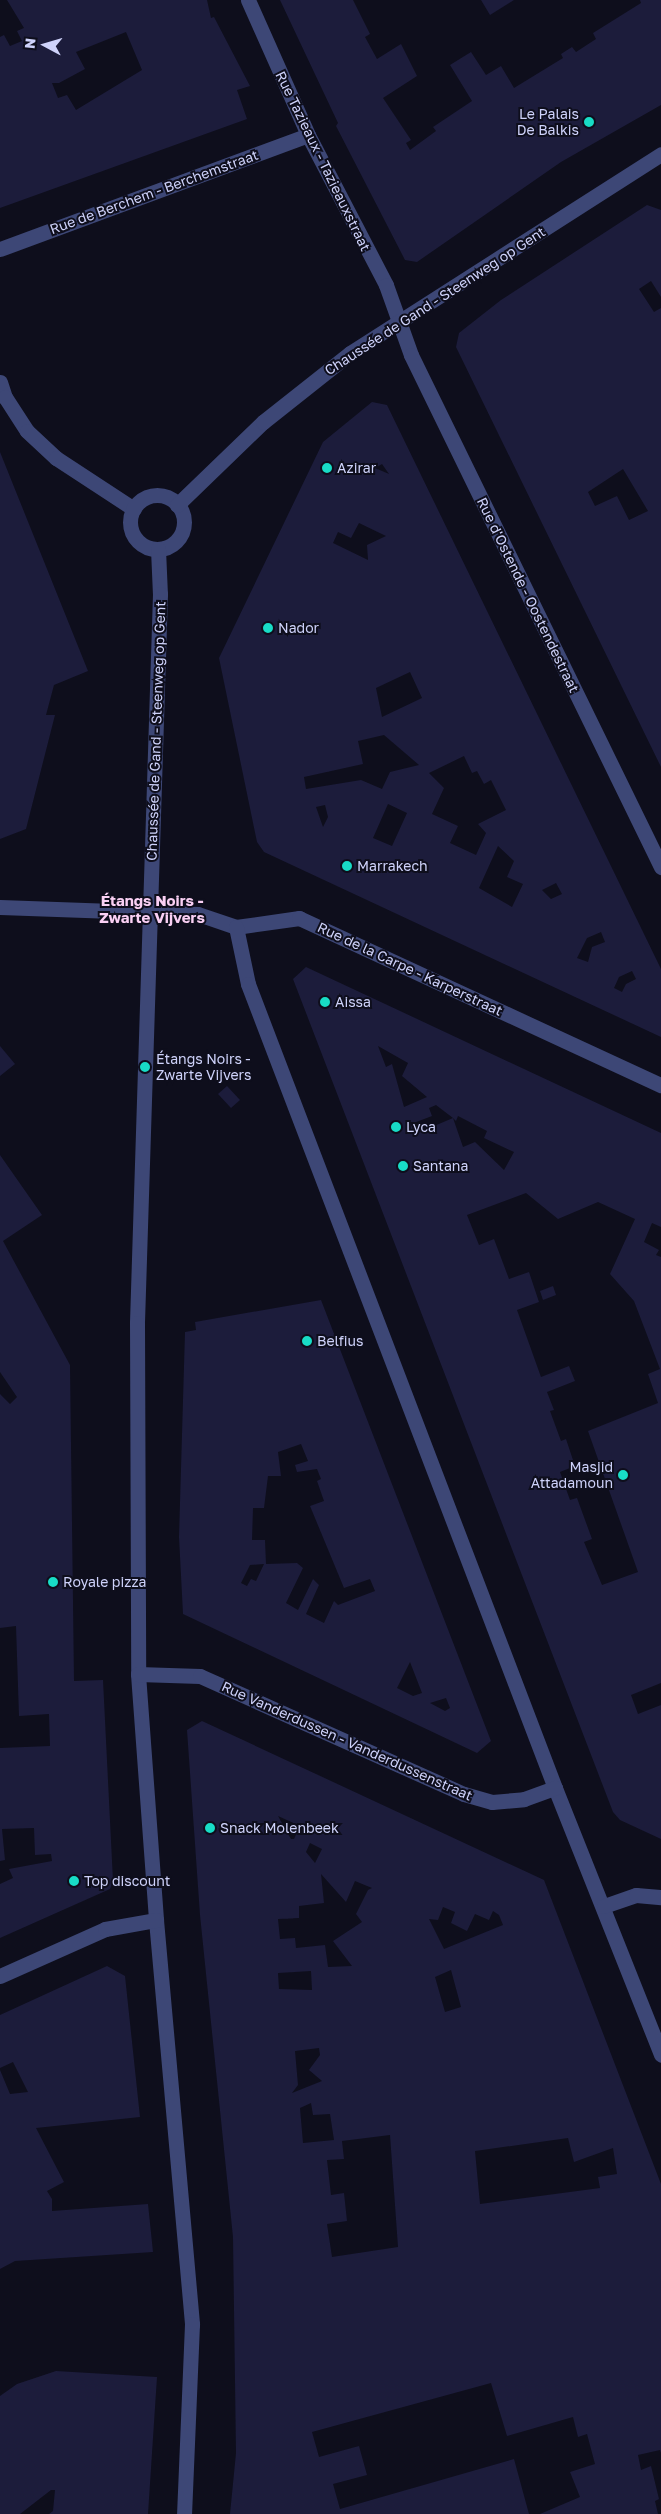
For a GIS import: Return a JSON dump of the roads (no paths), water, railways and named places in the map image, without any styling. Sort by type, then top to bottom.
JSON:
[{"type":"street","name":"Rue Tazieaux - Tazieauxstraat","points":[[248,0],[308,135],[386,285],[399,322]]},
{"type":"street","name":"Rue de Berchem - Berchemstraat","points":[[0,249],[49,238],[235,169],[308,135]]},
{"type":"street","name":"Chaussée de Gand - Steenweg op Gent","points":[[178,504],[262,422],[350,353],[661,154]]},
{"type":"street","name":"Rue d'Ostende - Oostendestraat","points":[[399,322],[411,355],[661,867]]},
{"type":"street","points":[[0,382],[5,397],[27,431],[56,458],[134,509]]},
{"type":"street","points":[[158,495],[178,504],[184,523],[182,533],[168,547],[149,548],[134,537],[130,518],[134,509],[144,498],[158,495]]},
{"type":"street","name":"Chaussée de Gand - Steenweg op Gent","points":[[158,549],[160,594],[148,912],[137,1323],[138,1674],[156,1920],[192,2324],[184,2514]]},
{"type":"street","name":"Rue de la Carpe - Karperstraat","points":[[0,906],[198,914],[236,927],[299,918],[661,1085]]},
{"type":"street","points":[[236,927],[248,984],[555,1788],[604,1906],[661,2055]]},
{"type":"street","name":"Rue Vanderdussen - Vanderdussenstraat","points":[[138,1674],[200,1676],[464,1794],[492,1802],[524,1799],[555,1788]]},
{"type":"street","points":[[604,1906],[636,1894],[661,1897]]},
{"type":"street","points":[[0,1976],[105,1929],[156,1920]]},
{"type":"place","name":"Le Palais De Balkis","points":[[589,122]]},
{"type":"place","name":"Azirar","points":[[327,468]]},
{"type":"place","name":"Nador","points":[[268,628]]},
{"type":"place","name":"Marrakech","points":[[347,866]]},
{"type":"place","name":"Aissa","points":[[325,1002]]},
{"type":"place","name":"Étangs Noirs - Zwarte Vijvers","points":[[145,1067]]},
{"type":"place","name":"Lyca","points":[[396,1127]]},
{"type":"place","name":"Santana","points":[[403,1166]]},
{"type":"place","name":"Belfius","points":[[307,1341]]},
{"type":"place","name":"Masjid Attadamoun","points":[[623,1475]]},
{"type":"place","name":"Royale pizza","points":[[53,1582]]},
{"type":"place","name":"Snack Molenbeek","points":[[210,1828]]},
{"type":"place","name":"Top discount","points":[[74,1881]]},
{"type":"district","name":"Étangs Noirs - Zwarte Vijvers","points":[[152,908]]}]
